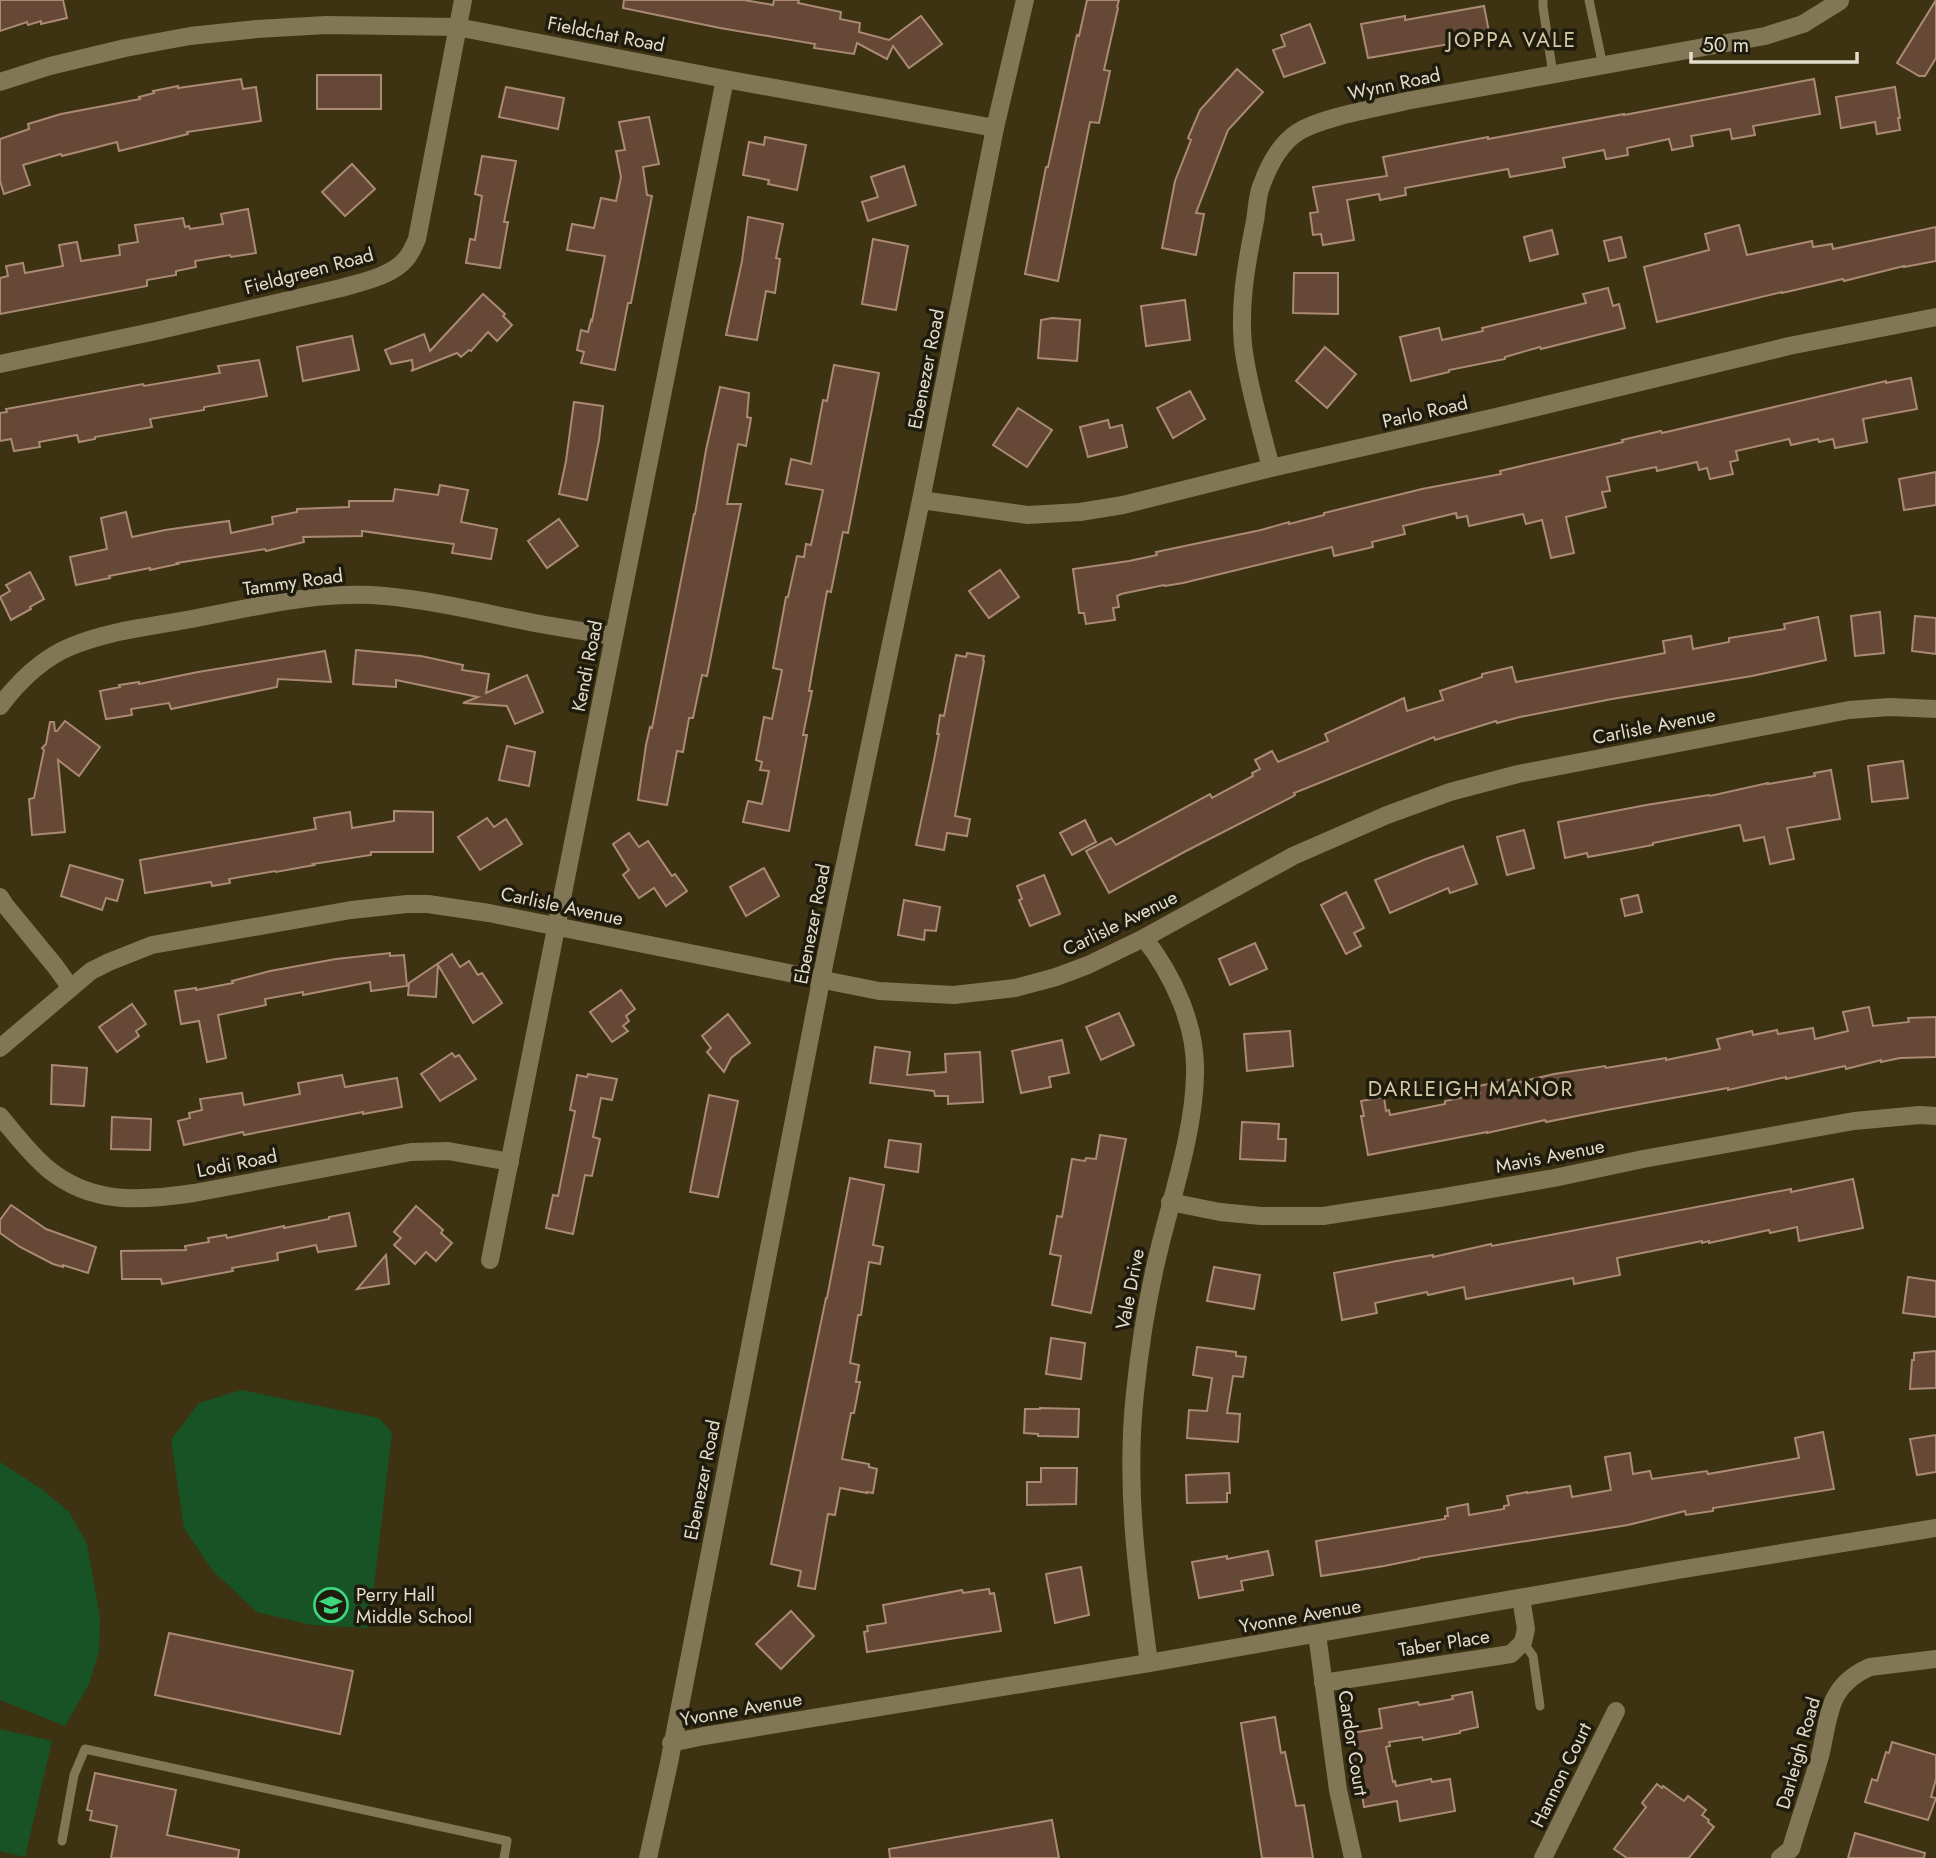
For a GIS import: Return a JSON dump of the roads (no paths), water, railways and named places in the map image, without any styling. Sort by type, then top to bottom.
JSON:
[{"type":"street","name":"Fieldgreen Road","points":[[0,364],[341,288],[371,279],[401,264],[408,257],[417,239],[463,0]]},
{"type":"street","name":"Ebenezer Road","points":[[648,1858],[822,980],[995,128],[1025,0]]},
{"type":"street","name":"Wynn Road","points":[[1271,468],[1244,357],[1242,326],[1245,276],[1261,186],[1282,147],[1298,132],[1353,113],[1406,101],[1765,36],[1803,24],[1840,1]]},
{"type":"street","name":"Fieldchat Road","points":[[0,82],[50,66],[125,48],[190,37],[326,25],[457,27],[995,128]]},
{"type":"street","name":"Kendi Road","points":[[491,1260],[725,79]]},
{"type":"street","name":"Parlo Road","points":[[921,500],[1028,515],[1080,512],[1124,505],[1789,346],[1936,317]]},
{"type":"street","name":"Tammy Road","points":[[0,706],[33,670],[72,646],[118,632],[344,594],[426,602],[614,636]]},
{"type":"street","name":"Carlisle Avenue","points":[[0,1048],[92,971],[108,961],[152,945],[351,910],[407,904],[428,904],[489,913],[879,991],[954,995],[1015,988],[1088,965],[1325,841],[1387,815],[1487,781],[1849,710],[1890,706],[1936,709]]},
{"type":"street","points":[[0,897],[71,988]]},
{"type":"street","name":"Vale Drive","points":[[1144,938],[1158,956],[1175,990],[1189,1027],[1196,1073],[1194,1097],[1155,1265],[1135,1395],[1130,1458],[1135,1545],[1149,1663]]},
{"type":"street","name":"Lodi Road","points":[[0,1115],[33,1155],[63,1180],[109,1197],[133,1200],[194,1193],[411,1152],[448,1152],[510,1162]]},
{"type":"street","name":"Mavis Avenue","points":[[1170,1202],[1220,1212],[1262,1216],[1323,1216],[1554,1178],[1854,1121],[1936,1116]]},
{"type":"street","name":"Yvonne Avenue","points":[[671,1743],[1936,1528]]},
{"type":"street","points":[[1521,1598],[1526,1629],[1523,1642]]},
{"type":"street","name":"Cardor Court","points":[[1317,1634],[1338,1790],[1353,1858]]},
{"type":"street","name":"Taber Place","points":[[1323,1683],[1511,1654],[1523,1642]]},
{"type":"street","name":"Darleigh Road","points":[[1786,1855],[1819,1759],[1832,1706],[1845,1683],[1870,1667],[1936,1659]]},
{"type":"street","name":"Hannon Court","points":[[1543,1858],[1616,1710]]},
{"type":"lane","points":[[1543,0],[1553,75]]},
{"type":"lane","points":[[1590,0],[1603,66]]},
{"type":"lane","points":[[1523,1642],[1533,1656],[1540,1706]]},
{"type":"lane","points":[[62,1841],[74,1775],[85,1749],[507,1840],[503,1858]]},
{"type":"place","name":"Perry Hall Middle School","points":[[331,1605]]},
{"type":"district","name":"JOPPA VALE","points":[[1512,40]]},
{"type":"district","name":"DARLEIGH MANOR","points":[[1471,1089]]}]
